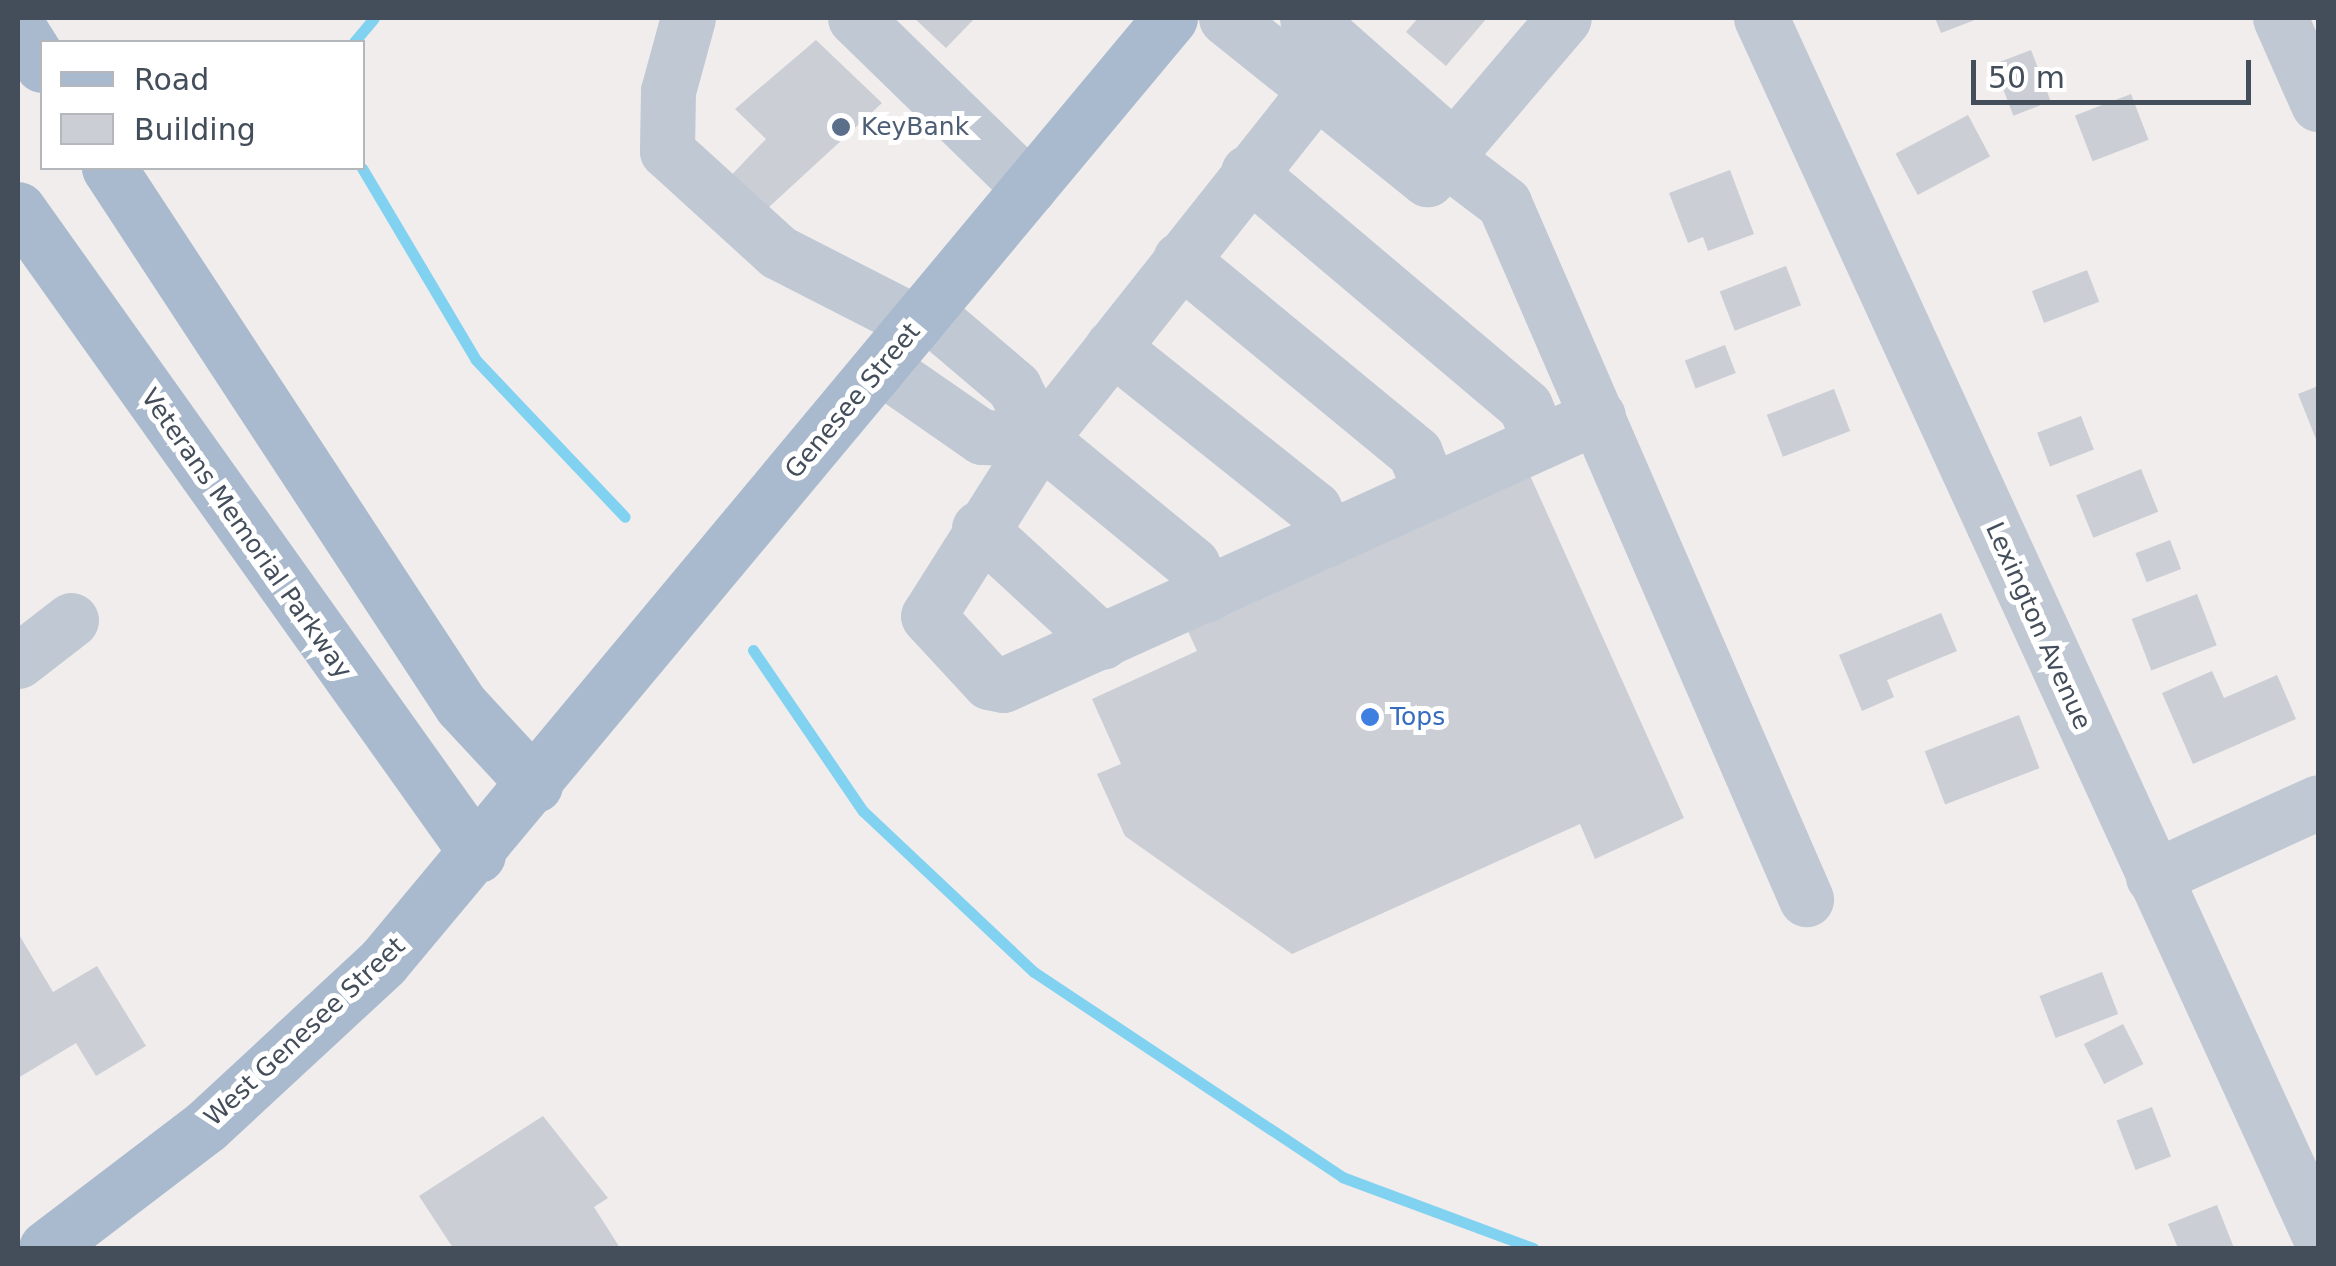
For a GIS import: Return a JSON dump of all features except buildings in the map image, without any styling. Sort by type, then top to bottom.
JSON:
[{"type":"main road","name":"Genesee Street","points":[[536,785],[1170,18]]},
{"type":"main road","points":[[18,27],[40,62]]},
{"type":"main road","points":[[111,170],[461,705],[536,785]]},
{"type":"main road","name":"Veterans Memorial Parkway","points":[[18,209],[478,855]]},
{"type":"main road","name":"West Genesee Street","points":[[46,1248],[294,1049],[478,855],[536,785]]},
{"type":"street","points":[[688,18],[668,91],[667,151],[778,252],[921,318],[1014,388],[1040,439],[1192,564],[1207,594]]},
{"type":"street","points":[[855,18],[1029,188]]},
{"type":"street","points":[[1226,18],[1322,54],[1443,162],[1504,203],[1806,899]]},
{"type":"street","points":[[1443,162],[1564,18]]},
{"type":"street","name":"Lexington Avenue","points":[[1761,18],[2318,1232]]},
{"type":"street","points":[[2280,18],[2318,104]]},
{"type":"street","points":[[1322,54],[1248,172],[1040,439],[980,528],[928,616],[989,682],[1003,685],[1598,416]]},
{"type":"street","points":[[1248,172],[1525,406],[1540,442]]},
{"type":"street","points":[[1180,259],[1415,453],[1431,492]]},
{"type":"street","points":[[1112,347],[1314,508],[1328,539]]},
{"type":"street","points":[[881,366],[982,436],[1040,439]]},
{"type":"street","points":[[980,528],[1103,642]]},
{"type":"street","points":[[18,661],[71,620]]},
{"type":"street","points":[[2153,877],[2318,802]]},
{"type":"waterway","points":[[356,40],[374,18]]},
{"type":"waterway","points":[[363,170],[476,360],[625,517]]},
{"type":"waterway","points":[[753,650],[863,811],[1034,972],[1342,1177],[1533,1248]]},
{"type":"place","name":"KeyBank","points":[[841,127]]},
{"type":"place","name":"Tops","points":[[1370,717]]}]
